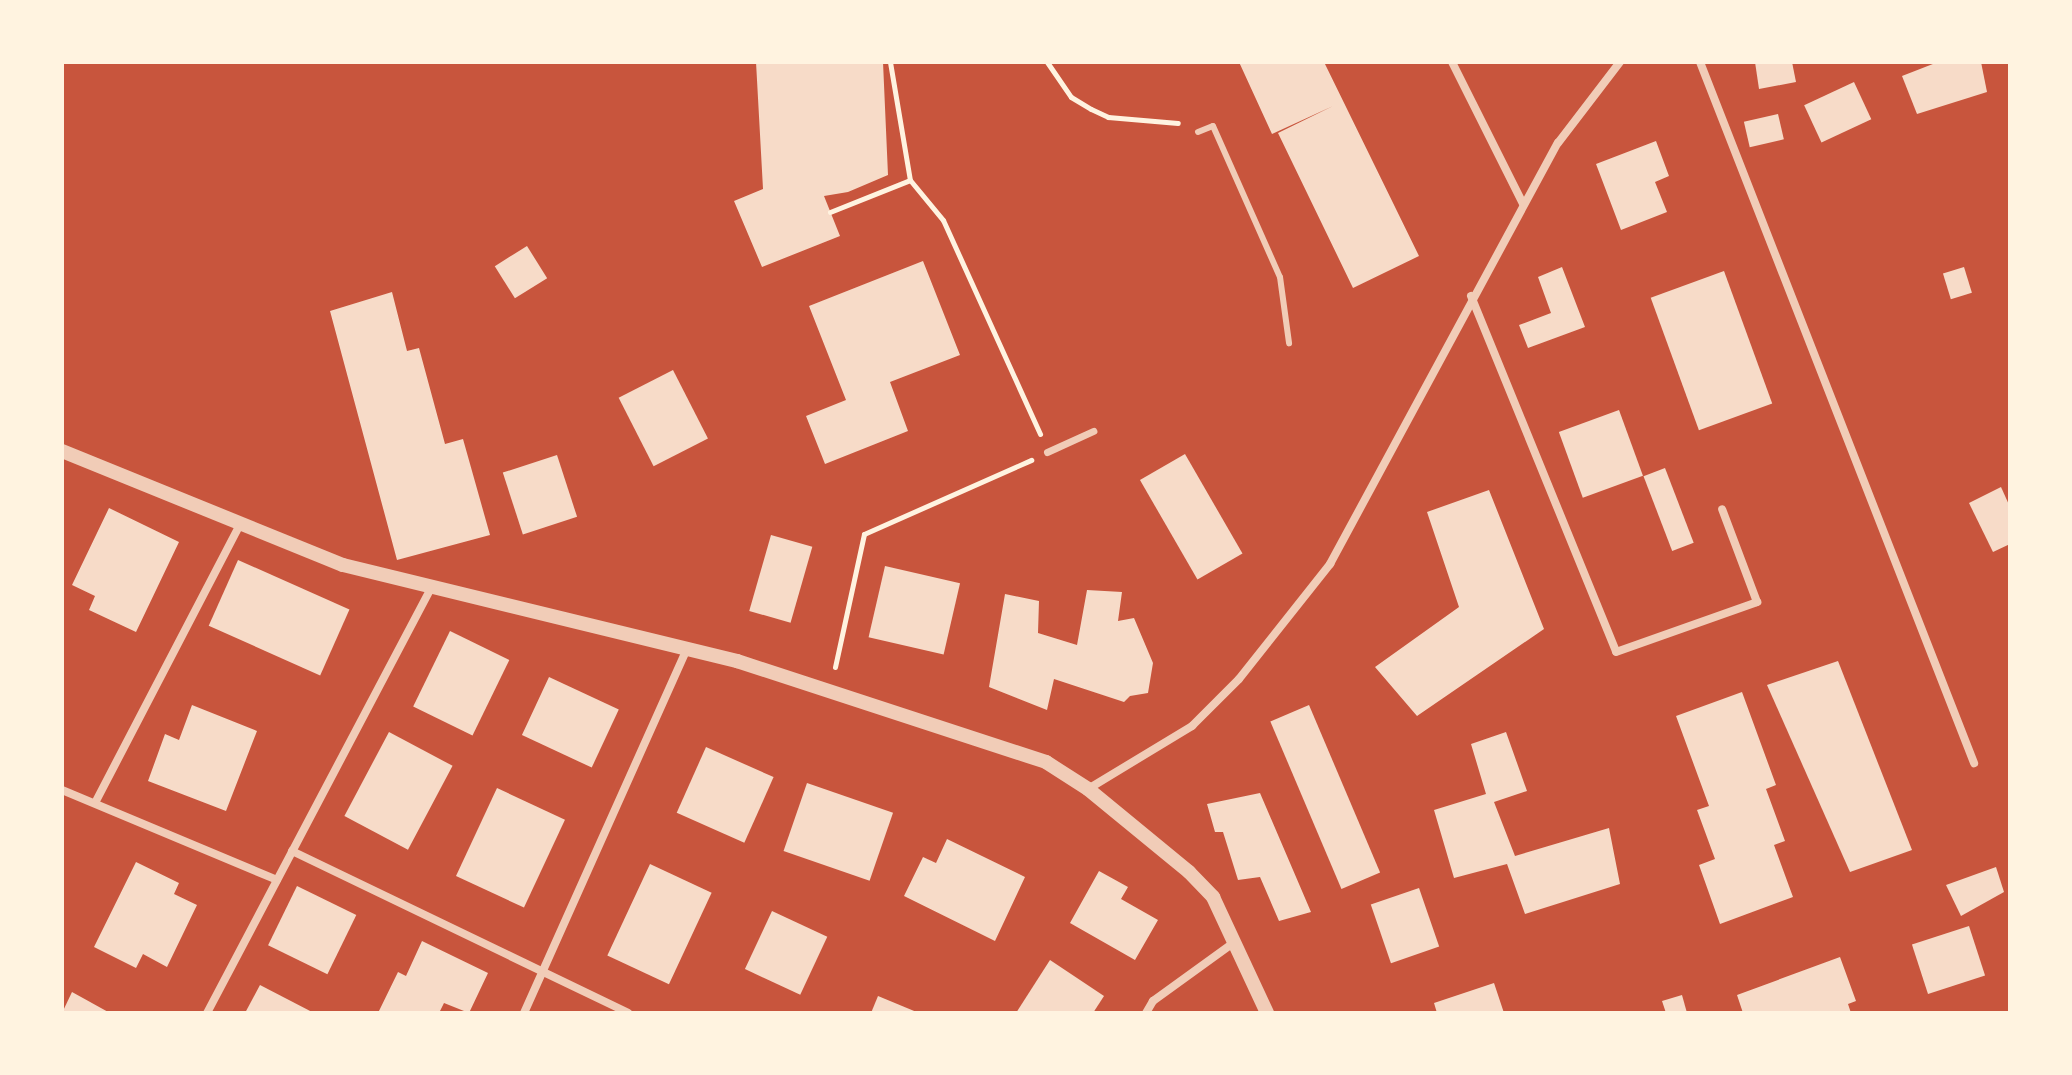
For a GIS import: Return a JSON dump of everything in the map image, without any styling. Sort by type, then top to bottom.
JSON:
[{"type":"street","points":[[1452,62],[1523,204]]},
{"type":"street","points":[[1088,789],[1192,726],[1286,624],[1330,564],[1471,296],[1558,143],[1620,62]]},
{"type":"street","points":[[1700,62],[1974,763]]},
{"type":"street","points":[[1471,296],[1616,652],[1757,602],[1722,509]]},
{"type":"street","points":[[1047,452],[1093,431]]},
{"type":"street","points":[[62,451],[343,565],[687,648],[829,690],[1046,762],[1088,789],[1189,872],[1213,897],[1267,1013]]},
{"type":"street","points":[[95,803],[240,524]]},
{"type":"street","points":[[207,1013],[432,586]]},
{"type":"street","points":[[524,1013],[687,648]]},
{"type":"street","points":[[62,790],[277,880]]},
{"type":"street","points":[[292,851],[541,975],[628,1013]]},
{"type":"street","points":[[1146,1013],[1153,1001],[1236,941]]},
{"type":"lane","points":[[1198,132],[1213,126],[1280,277],[1289,343]]},
{"type":"path","points":[[829,690],[864,534],[1047,452],[943,220],[910,180],[890,62]]},
{"type":"path","points":[[1047,62],[1071,97],[1108,117],[1176,123],[1198,132]]},
{"type":"path","points":[[830,212],[910,180]]},
{"type":"building","points":[[756,62],[883,62],[888,175],[848,192],[824,196],[840,236],[762,267],[734,201],[763,189]]},
{"type":"building","points":[[1239,62],[1324,62],[1419,256],[1353,288],[1278,133],[1333,106],[1272,134]]},
{"type":"building","points":[[1755,62],[1792,62],[1796,82],[1759,89]]},
{"type":"building","points":[[1938,62],[1981,62],[1987,92],[1917,114],[1902,76]]},
{"type":"building","points":[[1854,82],[1871,119],[1821,142],[1804,105]]},
{"type":"building","points":[[1778,114],[1784,139],[1750,147],[1744,122]]},
{"type":"building","points":[[1656,141],[1669,176],[1655,182],[1667,212],[1621,230],[1596,164]]},
{"type":"building","points":[[527,246],[547,278],[515,298],[495,266]]},
{"type":"building","points":[[923,261],[960,355],[890,382],[908,431],[825,464],[806,416],[846,400],[809,306]]},
{"type":"building","points":[[1562,267],[1585,327],[1528,348],[1519,325],[1551,313],[1538,277]]},
{"type":"building","points":[[1964,267],[1972,293],[1951,299],[1943,273]]},
{"type":"building","points":[[1724,271],[1772,403],[1699,430],[1651,298]]},
{"type":"building","points":[[392,292],[407,351],[419,348],[445,444],[463,439],[490,535],[397,560],[330,311]]},
{"type":"building","points":[[673,370],[708,439],[654,466],[619,398]]},
{"type":"building","points":[[1619,410],[1643,476],[1583,498],[1559,432]]},
{"type":"building","points":[[1185,454],[1242,554],[1197,580],[1140,480]]},
{"type":"building","points":[[557,455],[577,517],[523,534],[503,473]]},
{"type":"building","points":[[1665,468],[1694,543],[1672,551],[1644,476]]},
{"type":"building","points":[[2001,487],[2010,507],[2010,544],[1993,552],[1969,503]]},
{"type":"building","points":[[1489,490],[1544,629],[1417,716],[1375,667],[1459,607],[1427,512]]},
{"type":"building","points":[[109,508],[179,542],[136,632],[89,610],[95,596],[72,585]]},
{"type":"building","points":[[771,535],[812,547],[791,623],[749,611]]},
{"type":"building","points":[[238,560],[349,610],[320,675],[209,626]]},
{"type":"building","points":[[885,566],[960,583],[944,654],[869,637]]},
{"type":"building","points":[[1087,590],[1122,592],[1118,621],[1134,618],[1153,663],[1148,693],[1130,696],[1124,702],[1054,679],[1047,710],[989,687],[1005,594],[1039,601],[1038,633],[1077,645]]},
{"type":"building","points":[[450,631],[509,660],[472,735],[413,706]]},
{"type":"building","points":[[1838,661],[1912,850],[1850,872],[1767,685]]},
{"type":"building","points":[[549,677],[619,710],[592,768],[522,735]]},
{"type":"building","points":[[1742,692],[1776,785],[1766,789],[1785,841],[1774,845],[1793,897],[1720,924],[1699,865],[1715,859],[1697,810],[1709,806],[1676,716]]},
{"type":"building","points":[[192,705],[257,731],[226,811],[148,781],[165,734],[179,740]]},
{"type":"building","points":[[1309,705],[1380,873],[1341,889],[1270,721]]},
{"type":"building","points":[[389,732],[453,766],[408,850],[344,816]]},
{"type":"building","points":[[1506,732],[1527,791],[1494,802],[1515,856],[1609,828],[1620,884],[1525,914],[1507,864],[1454,878],[1434,810],[1486,794],[1471,744]]},
{"type":"building","points":[[706,747],[774,777],[744,843],[677,813]]},
{"type":"building","points":[[807,783],[893,813],[870,881],[784,851]]},
{"type":"building","points":[[497,788],[565,820],[524,908],[456,876]]},
{"type":"building","points":[[1260,793],[1311,912],[1279,921],[1260,877],[1238,880],[1223,832],[1215,832],[1207,804]]},
{"type":"building","points":[[947,839],[1025,877],[995,941],[904,896],[923,857],[936,863]]},
{"type":"building","points":[[136,862],[179,883],[174,894],[197,905],[167,967],[143,954],[136,968],[94,947]]},
{"type":"building","points":[[650,864],[712,893],[669,984],[607,956]]},
{"type":"building","points":[[1996,867],[2004,892],[1961,916],[1946,885]]},
{"type":"building","points":[[1099,871],[1128,887],[1121,899],[1158,920],[1135,960],[1070,923]]},
{"type":"building","points":[[297,886],[356,915],[327,974],[268,945]]},
{"type":"building","points":[[1419,888],[1439,947],[1391,963],[1371,905]]},
{"type":"building","points":[[772,911],[827,937],[800,995],[745,969]]},
{"type":"building","points":[[1969,926],[1985,975],[1928,994],[1912,945]]},
{"type":"building","points":[[422,941],[488,973],[469,1013],[444,1003],[439,1013],[378,1013],[398,972],[406,976]]},
{"type":"building","points":[[1840,957],[1856,1001],[1848,1004],[1851,1013],[1743,1013],[1737,995]]},
{"type":"building","points":[[1050,960],[1104,996],[1093,1013],[1016,1013]]},
{"type":"building","points":[[1494,983],[1504,1013],[1437,1013],[1434,1003]]},
{"type":"building","points":[[260,985],[314,1013],[245,1013]]},
{"type":"building","points":[[72,992],[110,1013],[62,1013]]},
{"type":"building","points":[[1682,995],[1687,1013],[1666,1013],[1662,1001]]},
{"type":"building","points":[[878,996],[919,1013],[871,1013]]}]
